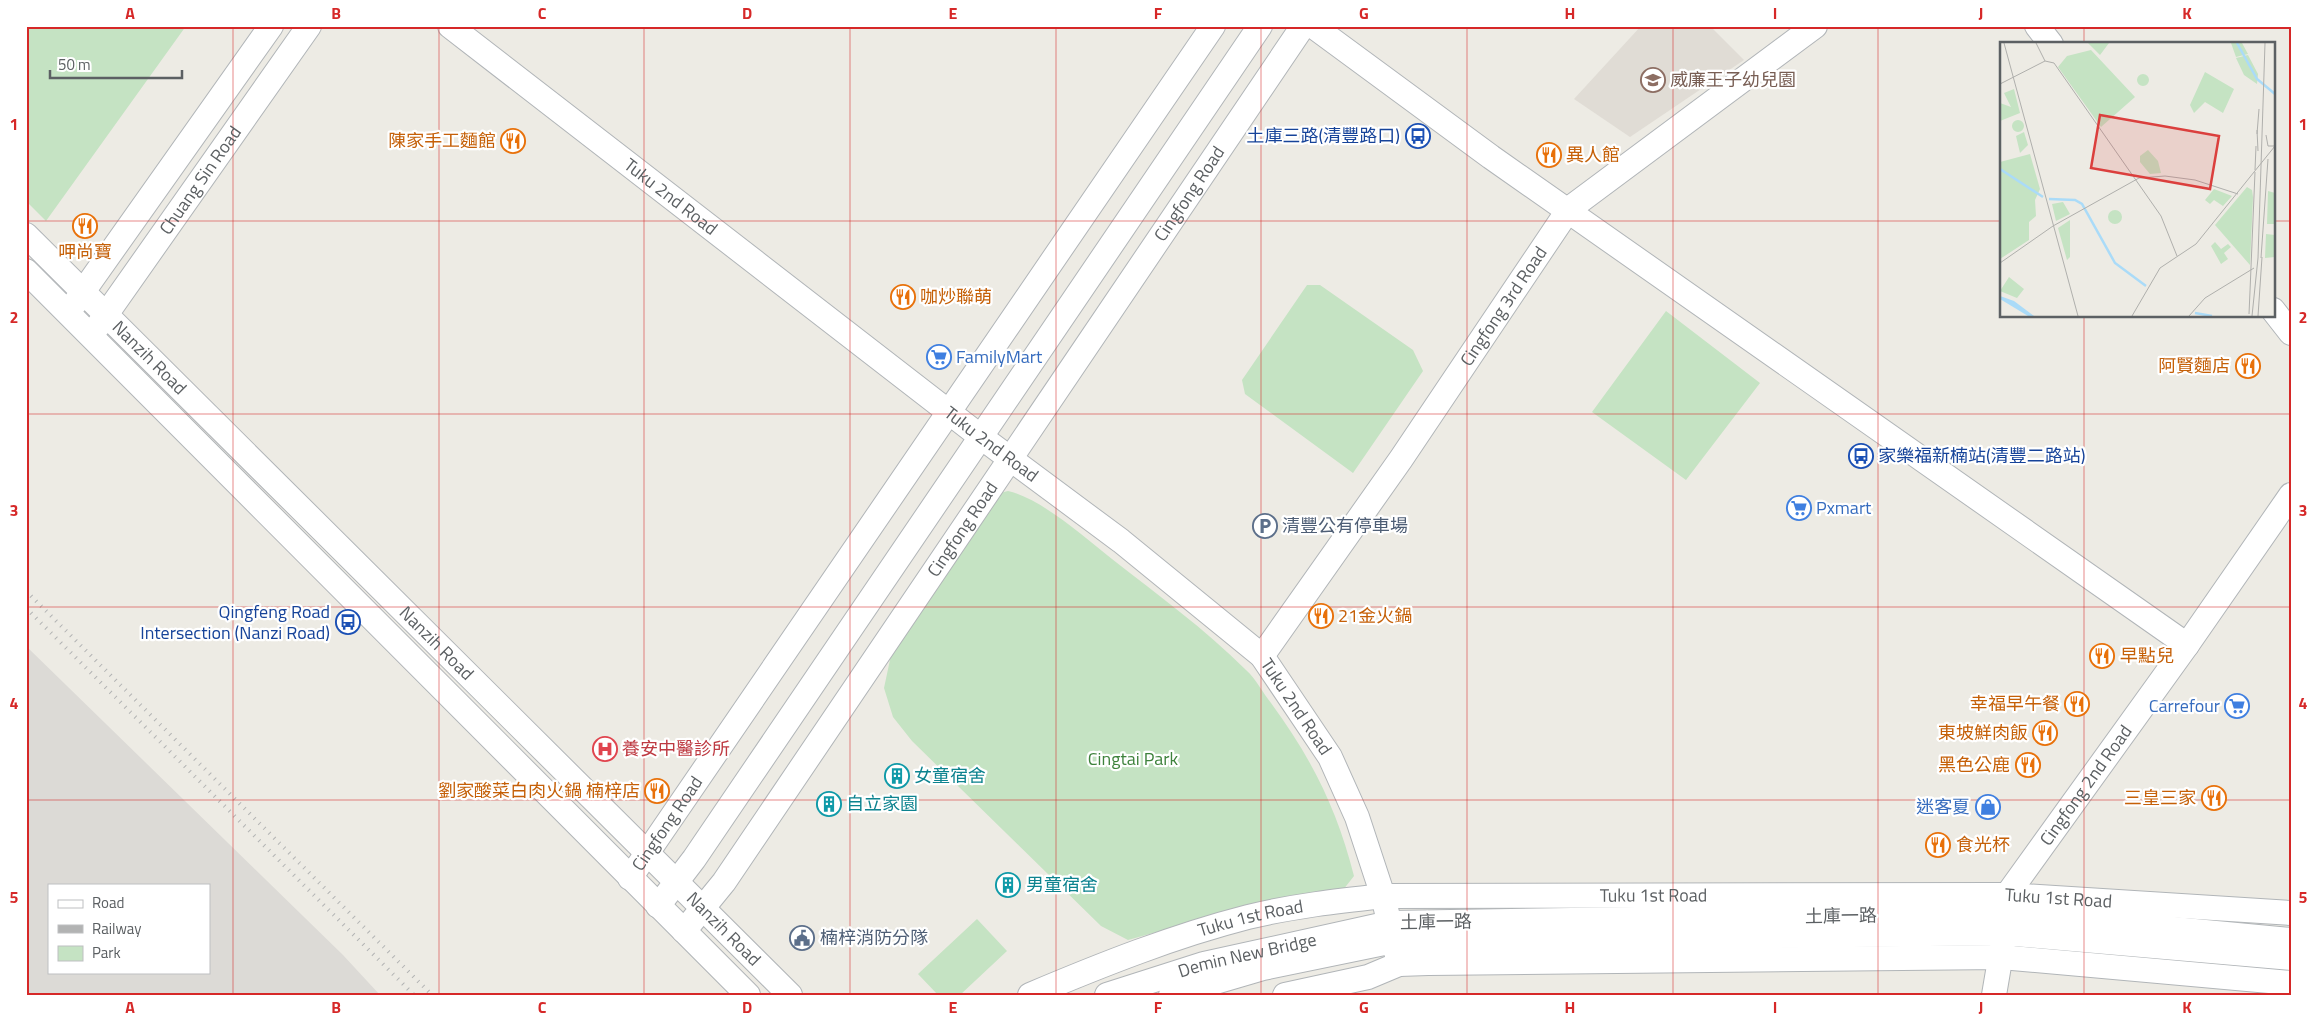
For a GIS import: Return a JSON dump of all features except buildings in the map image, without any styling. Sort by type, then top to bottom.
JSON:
[{"type":"street","name":"Chuang Sin Road","points":[[68,313],[271,26]]},
{"type":"street","name":"Chuang Sin Road","points":[[91,335],[309,26]]},
{"type":"street","name":"Tuku 2nd Road","points":[[450,26],[981,437],[1121,541],[1262,656],[1330,757],[1357,817],[1383,896],[1394,943]]},
{"type":"street","name":"Cingfong Road","points":[[630,878],[649,853],[1213,26]]},
{"type":"street","name":"Cingfong Road","points":[[658,906],[678,882],[1260,26]]},
{"type":"street","name":"Cingfong Road","points":[[684,931],[724,882],[1303,26]]},
{"type":"street","points":[[1313,26],[1491,157],[1569,209],[2187,645]]},
{"type":"street","points":[[2036,26],[2049,42]]},
{"type":"street","name":"Cingfong 3rd Road","points":[[1262,656],[1401,460],[1569,209],[1809,28]]},
{"type":"street","name":"Nanzih Road","points":[[27,235],[704,907],[790,995]]},
{"type":"street","name":"Nanzih Road","points":[[26,271],[748,995]]},
{"type":"street","points":[[2274,311],[2291,333]]},
{"type":"street","name":"Cingfong 2nd Road","points":[[2005,914],[2291,495]]},
{"type":"street","points":[[1066,995],[1141,969],[1256,936],[1347,918],[1373,909],[1383,896]]},
{"type":"street","name":"Tuku 1st Road","points":[[1030,995],[1090,969],[1247,918],[1312,904],[1383,896],[2005,914],[2291,913]]},
{"type":"street","points":[[1994,995],[2002,957],[2005,914]]},
{"type":"street","name":"土庫一路","points":[[1394,943],[2005,914],[2291,940]]},
{"type":"street","name":"土庫一路","points":[[2005,914],[2291,958]]},
{"type":"street","points":[[1394,943],[2002,957],[2291,982]]},
{"type":"street","points":[[1288,994],[1368,977],[1394,943]]},
{"type":"street","points":[[1355,995],[1378,990],[1394,943]]},
{"type":"street","name":"Demin New Bridge","points":[[1107,995],[1204,964],[1394,943]]},
{"type":"street","name":"Demin New Bridge","points":[[1171,995],[1263,968],[1394,943]]},
{"type":"shaded area","name":"威廉王子幼兒園","points":[[1641,26],[1710,26],[1744,60],[1630,137],[1574,99]]},
{"type":"shaded area","points":[[26,646],[343,955],[380,995],[26,995]]},
{"type":"green space","points":[[26,26],[186,26],[46,221],[26,201]]},
{"type":"green space","points":[[1307,285],[1320,285],[1413,350],[1423,371],[1353,473],[1245,394],[1242,380]]},
{"type":"green space","points":[[1666,311],[1760,383],[1686,480],[1592,412]]},
{"type":"green space","name":"Cingtai Park","points":[[1008,491],[1035,502],[1076,530],[1198,626],[1250,674],[1299,744],[1322,785],[1340,829],[1354,876],[1343,890],[1171,928],[1128,940],[1101,926],[912,741],[893,717],[884,688],[894,641],[996,494]]},
{"type":"green space","points":[[977,919],[1007,951],[960,995],[938,995],[918,974]]},
{"type":"railway","points":[[26,591],[432,995]]},
{"type":"railway","points":[[26,608],[414,995]]},
{"type":"place","name":"威廉王子幼兒園","points":[[1653,80]]},
{"type":"place","name":"土庫三路(清豐路口)","points":[[1418,136]]},
{"type":"place","name":"陳家手工麵館","points":[[513,141]]},
{"type":"place","name":"異人館","points":[[1549,155]]},
{"type":"place","name":"呷尚寶","points":[[85,226]]},
{"type":"place","name":"咖炒聯萌","points":[[903,297]]},
{"type":"place","name":"FamilyMart","points":[[939,357]]},
{"type":"place","name":"阿賢麵店","points":[[2248,366]]},
{"type":"place","name":"家樂福新楠站(清豐二路站)","points":[[1861,456]]},
{"type":"place","name":"Pxmart","points":[[1799,508]]},
{"type":"place","name":"清豐公有停車場","points":[[1265,526]]},
{"type":"place","name":"21金火鍋","points":[[1321,616]]},
{"type":"place","name":"Qingfeng Road Intersection (Nanzi Road)","points":[[348,622]]},
{"type":"place","name":"早點兒","points":[[2102,656]]},
{"type":"place","name":"幸福早午餐","points":[[2077,704]]},
{"type":"place","name":"Carrefour","points":[[2237,706]]},
{"type":"place","name":"東坡鮮肉飯","points":[[2045,733]]},
{"type":"place","name":"養安中醫診所","points":[[605,749]]},
{"type":"place","name":"黑色公鹿","points":[[2028,765]]},
{"type":"place","name":"女童宿舍","points":[[897,776]]},
{"type":"place","name":"劉家酸菜白肉火鍋 楠梓店","points":[[657,791]]},
{"type":"place","name":"三皇三家","points":[[2214,798]]},
{"type":"place","name":"自立家園","points":[[829,804]]},
{"type":"place","name":"迷客夏","points":[[1988,807]]},
{"type":"place","name":"食光杯","points":[[1938,845]]},
{"type":"place","name":"男童宿舍","points":[[1008,885]]},
{"type":"place","name":"楠梓消防分隊","points":[[802,938]]}]
